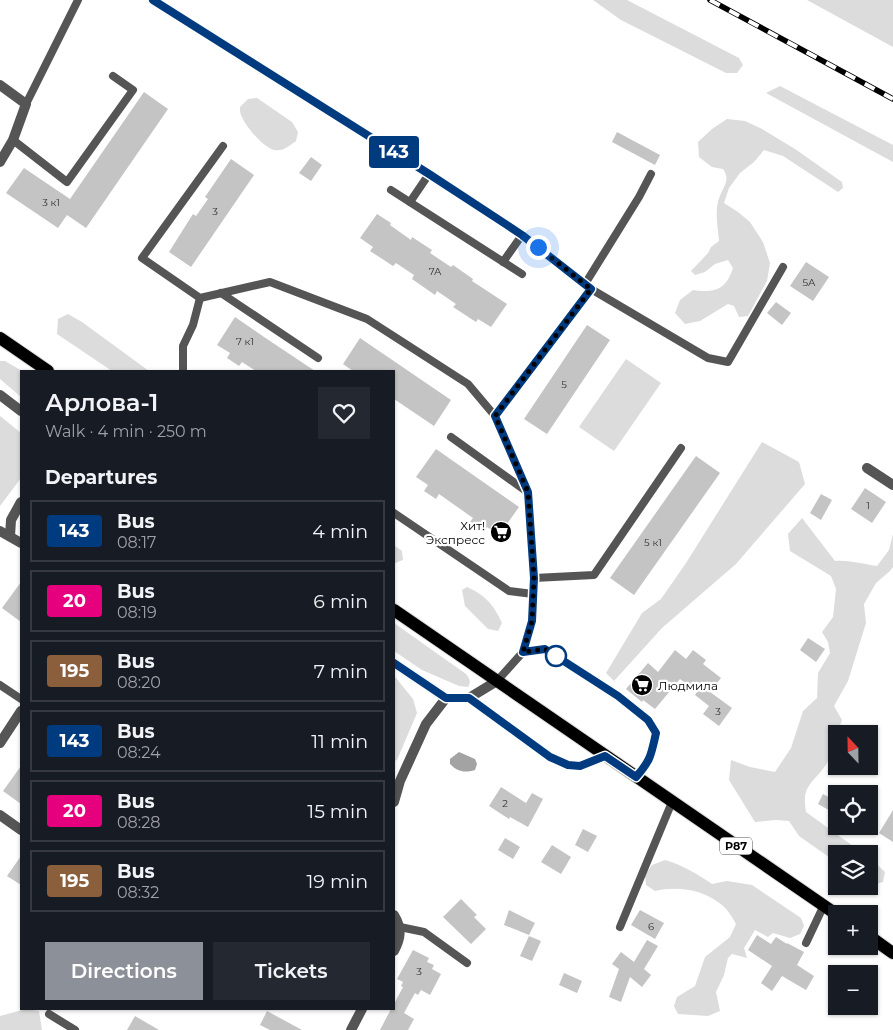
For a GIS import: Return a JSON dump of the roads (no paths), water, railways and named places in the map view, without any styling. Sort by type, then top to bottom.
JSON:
[{"type":"main road","points":[[0,338],[47,370]]},
{"type":"main road","name":"Р87","points":[[395,611],[828,908]]},
{"type":"main road","points":[[878,942],[893,953]]},
{"type":"street","points":[[0,85],[26,104],[13,140],[0,162]]},
{"type":"street","points":[[0,395],[20,409]]},
{"type":"street","points":[[867,468],[893,485]]},
{"type":"street","points":[[20,504],[5,533],[20,542]]},
{"type":"street","points":[[395,664],[446,698],[469,698],[497,681]]},
{"type":"street","points":[[395,795],[397,780],[426,724],[446,698]]},
{"type":"street","points":[[0,743],[20,713]]},
{"type":"street","points":[[0,815],[20,829]]},
{"type":"street","points":[[395,917],[400,927],[399,942],[395,949]]},
{"type":"street","points":[[351,1030],[361,1010]]},
{"type":"lane","points":[[26,104],[78,0]]},
{"type":"lane","points":[[153,0],[522,235],[588,286],[708,358],[728,362],[783,267]]},
{"type":"lane","points":[[13,140],[67,182],[133,90],[113,76]]},
{"type":"lane","points":[[200,298],[142,258],[223,146]]},
{"type":"lane","points":[[410,202],[429,174]]},
{"type":"lane","points":[[495,416],[588,286],[651,174]]},
{"type":"lane","points":[[391,190],[522,274]]},
{"type":"lane","points":[[503,262],[522,235]]},
{"type":"lane","points":[[200,298],[270,282],[368,320],[468,384],[495,416],[528,492],[534,578],[532,621],[523,652],[497,681]]},
{"type":"lane","points":[[221,292],[318,358]]},
{"type":"lane","points":[[183,370],[183,346],[193,325],[200,298]]},
{"type":"lane","points":[[451,437],[528,492]]},
{"type":"lane","points":[[534,578],[594,575],[682,448]]},
{"type":"lane","points":[[395,514],[509,591],[533,594]]},
{"type":"lane","points":[[523,652],[545,649],[614,693],[648,720],[656,733],[650,757],[636,777]]},
{"type":"lane","points":[[0,685],[20,698]]},
{"type":"lane","points":[[469,698],[550,757],[568,765],[580,766],[605,756]]},
{"type":"lane","points":[[620,927],[672,802]]},
{"type":"lane","points":[[806,942],[824,905]]},
{"type":"lane","points":[[400,927],[424,932],[467,963]]},
{"type":"lane","points":[[49,1014],[75,1030]]},
{"type":"railway","points":[[710,0],[893,99]]},
{"type":"place","name":"Хит! Экспресс","points":[[501,532]]},
{"type":"place","name":"Людмила","points":[[642,685]]}]
